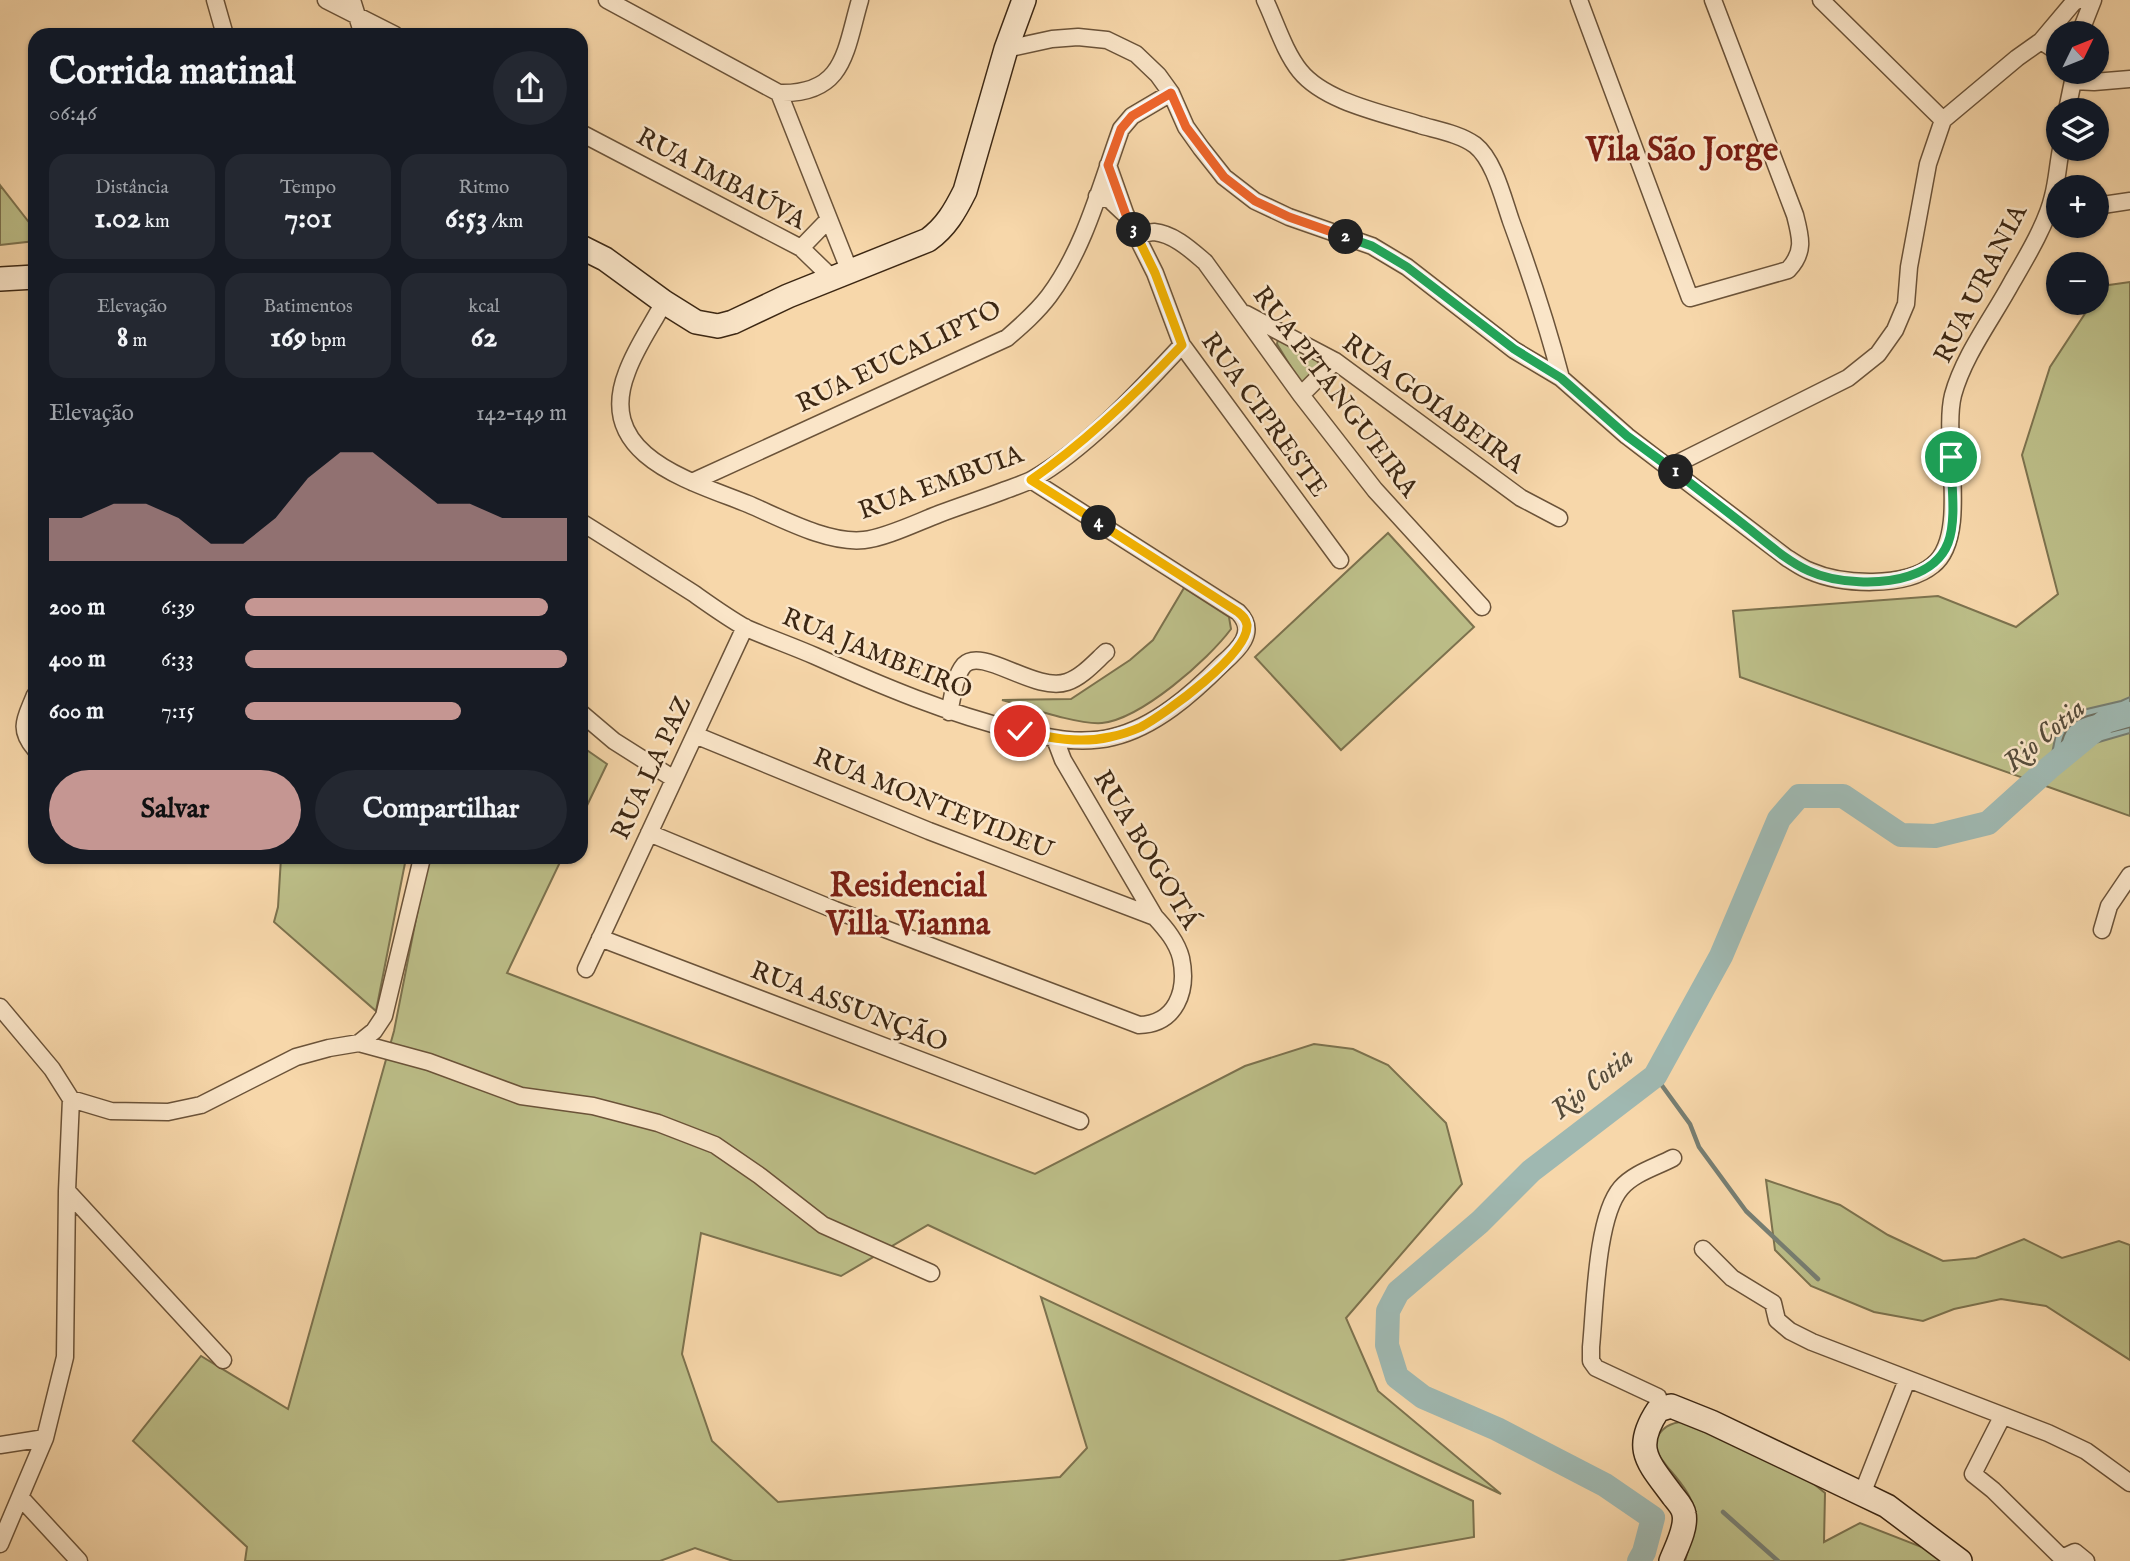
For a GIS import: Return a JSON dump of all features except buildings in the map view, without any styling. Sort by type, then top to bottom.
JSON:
[{"type":"main road","points":[[588,250],[605,258],[696,322],[718,326],[928,240],[941,231],[965,191],[1006,49],[1024,0]]},
{"type":"main road","points":[[0,279],[28,277]]},
{"type":"main road","points":[[1671,1561],[1685,1516],[1680,1505],[1650,1465],[1645,1453],[1644,1436],[1658,1410],[1671,1406],[1712,1422],[1887,1506],[1960,1561]]},
{"type":"street","points":[[215,0],[224,28]]},
{"type":"street","points":[[326,0],[354,7],[385,28]]},
{"type":"street","points":[[607,0],[779,93],[807,92],[830,79],[840,67],[860,0]]},
{"type":"street","points":[[1265,0],[1286,48],[1301,72],[1321,90],[1455,136],[1475,145],[1484,156],[1494,173],[1524,256],[1561,378]]},
{"type":"street","points":[[1579,0],[1690,298],[1788,270],[1797,260],[1800,247],[1795,215],[1713,0]]},
{"type":"street","points":[[1821,0],[1943,120]]},
{"type":"street","points":[[1006,49],[1052,39],[1077,37],[1107,40],[1136,54],[1158,75],[1171,93],[1186,127],[1224,177],[1255,201],[1289,217],[1372,246],[1407,267],[1514,349],[1561,378],[1627,436],[1670,467],[1848,378],[1878,354],[1895,330],[1906,304],[1909,267],[1928,164],[1943,120],[2041,41],[2080,3]]},
{"type":"street","points":[[2080,3],[2080,21]]},
{"type":"street","points":[[354,7],[361,28]]},
{"type":"street","points":[[2041,41],[2046,44]]},
{"type":"street","points":[[2109,81],[2130,79]]},
{"type":"street","points":[[779,93],[829,219],[841,275]]},
{"type":"street","name":"RUA EUCALIPTO","points":[[692,482],[1007,338],[1033,316],[1050,295],[1073,256],[1121,129],[1132,116],[1171,93]]},
{"type":"street","name":"RUA IMBAÚVA","points":[[588,137],[801,248],[841,275]]},
{"type":"street","name":"RUA CIPRESTE","points":[[1108,165],[1126,215],[1155,273],[1182,345],[1340,560]]},
{"type":"street","name":"RUA CIPRESTE","points":[[1097,196],[1110,200],[1126,215]]},
{"type":"street","points":[[2109,204],[2130,201]]},
{"type":"street","name":"RUA URANIA","points":[[1670,467],[1770,545],[1811,572],[1840,579],[1872,582],[1896,580],[1935,564],[1948,543],[1952,518],[1950,428],[1953,397],[1965,363],[2046,217]]},
{"type":"street","points":[[801,248],[829,219]]},
{"type":"street","name":"RUA PITANGUEIRA","points":[[1137,236],[1154,232],[1171,237],[1205,262],[1301,395],[1384,500],[1482,607]]},
{"type":"street","name":"RUA EMBUIA","points":[[664,302],[634,355],[621,393],[621,410],[626,432],[639,450],[662,468],[692,482],[816,532],[842,539],[864,540],[1031,480],[1067,456],[1131,400],[1182,345]]},
{"type":"street","name":"RUA GOIABEIRA","points":[[1241,310],[1335,361],[1521,498],[1559,518]]},
{"type":"street","points":[[1301,395],[1335,361]]},
{"type":"street","name":"RUA JAMBEIRO","points":[[588,526],[745,627],[949,712],[1055,739],[1081,741],[1113,737],[1139,728],[1166,711],[1212,674],[1242,642],[1247,628],[1245,620],[1238,612],[1031,480]]},
{"type":"street","name":"RUA LA PAZ","points":[[586,968],[745,627]]},
{"type":"street","points":[[949,712],[958,675],[966,663],[976,659],[1053,685],[1069,681],[1106,652]]},
{"type":"street","points":[[28,712],[24,731],[28,741]]},
{"type":"street","points":[[588,719],[614,741],[674,779]]},
{"type":"street","name":"RUA MONTEVIDEU","points":[[695,735],[929,831],[1155,917]]},
{"type":"street","name":"RUA BOGOTÁ","points":[[649,833],[835,910],[1139,1025],[1153,1025],[1165,1018],[1176,1006],[1182,988],[1181,956],[1170,933],[1155,917],[1063,760],[1055,739]]},
{"type":"street","points":[[359,1043],[374,1031],[384,1016],[421,864]]},
{"type":"street","points":[[2102,930],[2109,906],[2130,875]]},
{"type":"street","name":"RUA ASSUNÇÃO","points":[[600,938],[1080,1121]]},
{"type":"street","points":[[0,1007],[52,1069],[71,1100],[65,1357],[45,1438],[0,1544]]},
{"type":"street","points":[[71,1100],[111,1111],[168,1112],[201,1105],[296,1057],[359,1043],[429,1062],[521,1096],[593,1107],[658,1123],[715,1145],[823,1225],[931,1273]]},
{"type":"street","points":[[1658,1397],[1596,1368],[1591,1361],[1591,1347],[1602,1235],[1612,1202],[1621,1188],[1633,1178],[1673,1158]]},
{"type":"street","points":[[67,1191],[223,1360]]},
{"type":"street","points":[[1703,1250],[1732,1278],[1773,1303],[1777,1320],[1790,1331],[1907,1380],[2048,1433],[2086,1451],[2130,1483]]},
{"type":"street","points":[[1862,1494],[1907,1380]]},
{"type":"street","points":[[2003,1417],[1973,1474],[2062,1558],[2075,1552],[2085,1561]]},
{"type":"street","points":[[0,1445],[45,1438]]},
{"type":"street","points":[[21,1498],[79,1561]]},
{"type":"green space","points":[[0,185],[28,221],[28,242],[0,245]]},
{"type":"green space","points":[[2130,282],[2130,816],[1740,677],[1733,611],[1938,596],[2016,627],[2058,594],[2022,455],[2050,367],[2084,315],[2109,315],[2109,285]]},
{"type":"green space","points":[[1278,339],[1317,360],[1319,366],[1304,383],[1300,382],[1277,344]]},
{"type":"green space","points":[[1388,533],[1474,627],[1341,750],[1255,657]]},
{"type":"green space","points":[[1184,588],[1229,617],[1231,629],[1207,656],[1154,700],[1118,719],[1092,723],[1002,700],[1071,699],[1130,660],[1153,640]]},
{"type":"green space","points":[[588,751],[607,764],[588,803]]},
{"type":"green space","points":[[281,864],[405,864],[376,1011],[274,922],[278,907]]},
{"type":"green space","points":[[427,864],[559,864],[507,973],[1035,1174],[1245,1066],[1314,1044],[1353,1049],[1388,1065],[1446,1123],[1462,1184],[1346,1318],[1378,1391],[1501,1494],[928,1225],[841,1276],[701,1233],[682,1354],[712,1441],[778,1502],[1060,1477],[1087,1448],[1041,1297],[1473,1501],[1474,1537],[1338,1561],[733,1561],[695,1548],[660,1561],[245,1561],[247,1547],[133,1441],[201,1356],[288,1409],[394,1031]]},
{"type":"green space","points":[[1766,1180],[1840,1205],[1888,1235],[1943,1261],[1976,1258],[2024,1239],[2062,1258],[2119,1241],[2130,1245],[2130,1360],[2046,1306],[2001,1299],[1954,1309],[1923,1321],[1874,1312],[1811,1286],[1775,1250]]},
{"type":"green space","points":[[1686,1421],[1793,1467],[1825,1493],[1824,1542],[1860,1523],[1932,1551],[1944,1561],[1685,1561],[1693,1533],[1692,1503],[1660,1457],[1654,1442],[1667,1427]]},
{"type":"water","points":[[2130,697],[2130,733],[2092,744],[2049,768],[2057,729],[2074,712]]},
{"type":"waterway","name":"Rio Cotia","points":[[1639,1561],[1653,1518],[1605,1485],[1497,1429],[1423,1397],[1397,1377],[1387,1345],[1388,1311],[1398,1292],[1480,1222],[1531,1171],[1655,1076],[1721,956],[1779,819],[1799,796],[1843,796],[1901,835],[1935,836],[1988,823],[2106,721],[2130,714]]},
{"type":"waterway","points":[[1655,1076],[1690,1124],[1699,1147],[1746,1211],[1818,1279]]},
{"type":"waterway","points":[[1723,1512],[1778,1561]]},
{"type":"district","name":"Vila São Jorge","points":[[1682,151]]},
{"type":"district","name":"Residencial Villa Vianna","points":[[908,906]]},
{"type":"route","points":[[1020,731],[1055,739],[1081,741],[1113,737],[1139,728],[1193,691],[1233,654],[1246,634],[1245,620],[1238,612],[1031,480],[1067,456],[1131,400],[1182,345],[1155,273],[1126,215],[1108,165],[1121,129],[1132,116],[1171,93],[1186,127],[1201,148],[1224,177],[1255,201],[1289,217],[1372,246],[1407,267],[1514,349],[1561,378],[1627,436],[1787,558],[1811,572],[1840,579],[1872,582],[1896,580],[1935,564],[1948,543],[1952,518],[1951,457]]}]
